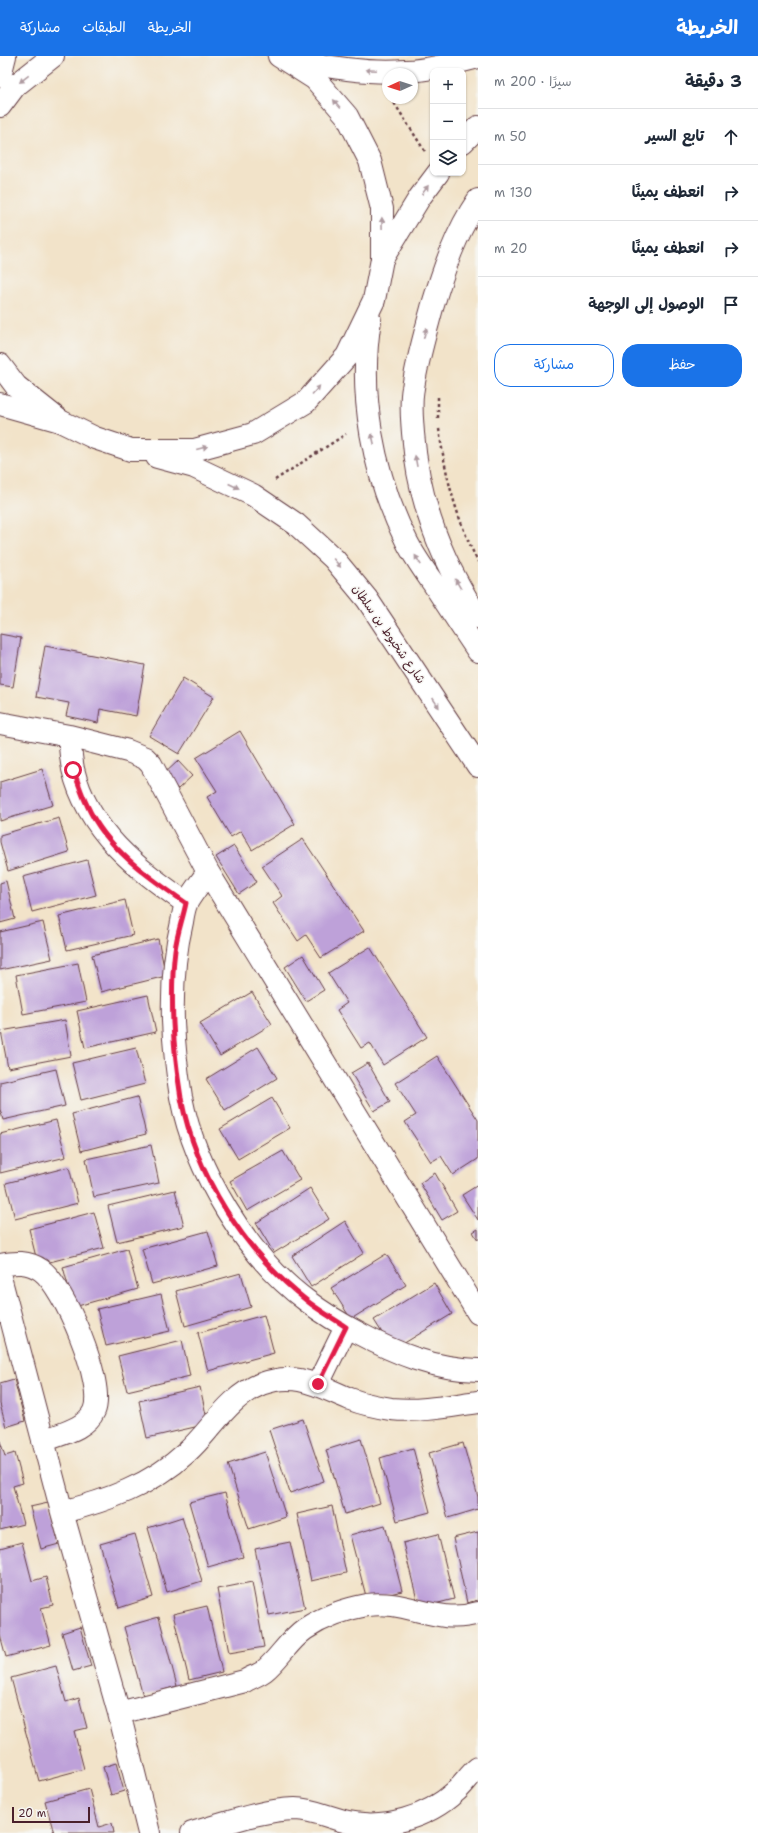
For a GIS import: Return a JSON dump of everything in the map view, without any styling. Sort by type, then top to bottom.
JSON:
[{"type":"street","points":[[0,76],[5,56]]},
{"type":"street","points":[[0,106],[15,86],[53,56]]},
{"type":"street","points":[[282,58],[332,68],[404,72],[435,68],[478,57]]},
{"type":"street","points":[[282,58],[315,79],[347,116],[370,161],[382,209],[382,259],[367,339],[366,379],[369,419],[382,476],[394,512],[407,543],[478,651]]},
{"type":"street","points":[[465,140],[478,127]]},
{"type":"street","points":[[382,259],[420,197],[430,172]]},
{"type":"street","points":[[478,200],[453,248],[438,287],[412,388],[411,407],[414,451],[421,488],[438,544],[451,573],[478,617]]},
{"type":"street","points":[[131,450],[194,450],[253,434],[306,402],[347,356],[374,300]]},
{"type":"street","points":[[0,365],[16,386],[60,421]]},
{"type":"street","points":[[0,404],[60,421]]},
{"type":"street","name":"شارع شخبوط بن سلطان","points":[[60,421],[95,438],[131,450],[194,467],[253,495],[296,524],[334,559],[367,599],[478,766]]},
{"type":"street","points":[[0,724],[69,736],[132,752],[145,758],[156,772],[208,872],[478,1313]]},
{"type":"street","points":[[69,736],[73,770],[87,806],[108,838],[134,865],[186,903]]},
{"type":"street","points":[[208,872],[186,903],[175,950],[172,1002],[175,1051],[182,1099],[195,1146],[215,1190],[240,1231],[271,1268],[306,1300],[346,1327],[413,1360],[437,1366],[478,1370]]},
{"type":"street","points":[[0,1265],[16,1262],[29,1264],[42,1271],[50,1279],[67,1308],[85,1345],[93,1371],[97,1401],[94,1411],[88,1420],[76,1427],[43,1441]]},
{"type":"street","points":[[0,1277],[62,1512],[119,1713],[149,1833]]},
{"type":"street","points":[[318,1384],[346,1327]]},
{"type":"street","points":[[62,1512],[101,1501],[127,1491],[157,1475],[185,1455],[228,1407],[244,1393],[261,1384],[280,1380],[299,1379],[318,1384],[351,1400],[371,1406],[391,1409],[411,1410],[478,1402]]},
{"type":"street","points":[[119,1713],[245,1681],[264,1671],[304,1630],[334,1613],[368,1605],[403,1606],[436,1616],[454,1617],[478,1613]]},
{"type":"street","points":[[192,1833],[276,1810],[297,1809],[321,1813],[348,1822],[377,1824],[405,1820],[432,1809],[455,1792],[478,1768]]},
{"type":"path","points":[[395,104],[430,160]]},
{"type":"path","points":[[438,392],[438,423],[452,498],[464,534],[478,562]]},
{"type":"path","points":[[253,495],[369,419]]},
{"type":"building","points":[[0,634],[21,638],[13,687],[0,685]]},
{"type":"building","points":[[45,646],[145,665],[136,716],[100,709],[98,723],[66,716],[69,703],[36,697]]},
{"type":"building","points":[[183,678],[214,697],[179,754],[149,736]]},
{"type":"building","points":[[240,731],[295,824],[252,850],[241,831],[231,837],[207,797],[217,791],[196,758]]},
{"type":"building","points":[[178,761],[192,776],[178,789],[164,774]]},
{"type":"building","points":[[42,769],[53,805],[0,821],[0,782]]},
{"type":"building","points":[[59,818],[69,852],[8,871],[0,842],[0,835]]},
{"type":"building","points":[[303,839],[364,931],[321,958],[306,935],[298,941],[273,903],[282,896],[262,866]]},
{"type":"building","points":[[234,846],[257,882],[239,894],[216,857]]},
{"type":"building","points":[[87,860],[96,895],[32,912],[23,877]]},
{"type":"building","points":[[6,881],[15,919],[0,923],[0,883]]},
{"type":"building","points":[[125,900],[133,935],[67,950],[59,916]]},
{"type":"building","points":[[43,922],[52,959],[0,970],[0,932]]},
{"type":"building","points":[[158,939],[166,976],[101,992],[92,955]]},
{"type":"building","points":[[370,947],[427,1037],[383,1065],[370,1043],[361,1048],[337,1010],[347,1003],[328,973]]},
{"type":"building","points":[[303,955],[324,990],[306,1001],[285,967]]},
{"type":"building","points":[[78,963],[86,1002],[23,1014],[16,975]]},
{"type":"building","points":[[252,992],[272,1024],[220,1056],[200,1023]]},
{"type":"building","points":[[148,995],[156,1032],[85,1048],[77,1011]]},
{"type":"building","points":[[65,1020],[71,1056],[8,1068],[1,1031]]},
{"type":"building","points":[[258,1047],[277,1078],[225,1110],[206,1079]]},
{"type":"building","points":[[136,1048],[145,1084],[81,1100],[72,1063]]},
{"type":"building","points":[[437,1056],[478,1120],[478,1159],[453,1175],[441,1156],[431,1162],[405,1122],[416,1115],[395,1083]]},
{"type":"building","points":[[368,1063],[390,1102],[374,1111],[351,1073]]},
{"type":"building","points":[[56,1069],[65,1106],[3,1120],[0,1109],[0,1082]]},
{"type":"building","points":[[137,1097],[146,1134],[81,1151],[72,1114]]},
{"type":"building","points":[[272,1098],[290,1128],[238,1159],[220,1129]]},
{"type":"building","points":[[56,1120],[66,1157],[0,1173],[0,1134]]},
{"type":"building","points":[[151,1145],[159,1183],[94,1197],[86,1159]]},
{"type":"building","points":[[283,1151],[300,1180],[247,1211],[230,1181]]},
{"type":"building","points":[[69,1167],[78,1203],[15,1219],[6,1183]]},
{"type":"building","points":[[435,1173],[457,1211],[442,1220],[420,1183]]},
{"type":"building","points":[[478,1185],[478,1220],[462,1195]]},
{"type":"building","points":[[310,1188],[329,1219],[274,1253],[256,1223]]},
{"type":"building","points":[[175,1190],[184,1226],[117,1242],[108,1206]]},
{"type":"building","points":[[94,1212],[104,1248],[38,1265],[29,1229]]},
{"type":"building","points":[[345,1221],[364,1253],[311,1287],[292,1256]]},
{"type":"building","points":[[478,1229],[478,1240],[473,1232]]},
{"type":"building","points":[[208,1231],[218,1266],[152,1284],[142,1249]]},
{"type":"building","points":[[127,1249],[138,1289],[74,1307],[63,1267]]},
{"type":"building","points":[[386,1254],[406,1285],[351,1319],[331,1288]]},
{"type":"building","points":[[241,1273],[251,1307],[185,1326],[176,1291]]},
{"type":"building","points":[[434,1283],[452,1314],[393,1350],[374,1320]]},
{"type":"building","points":[[161,1294],[170,1331],[106,1346],[97,1309]]},
{"type":"building","points":[[264,1315],[274,1353],[208,1371],[198,1333]]},
{"type":"building","points":[[182,1340],[190,1376],[127,1391],[118,1356]]},
{"type":"building","points":[[14,1379],[25,1421],[6,1427],[0,1404],[0,1383]]},
{"type":"building","points":[[200,1387],[208,1424],[147,1438],[139,1401]]},
{"type":"building","points":[[303,1419],[324,1481],[290,1493],[269,1430]]},
{"type":"building","points":[[361,1439],[380,1503],[345,1514],[326,1450]]},
{"type":"building","points":[[0,1441],[5,1456],[15,1453],[23,1483],[13,1486],[23,1524],[0,1530]]},
{"type":"building","points":[[463,1443],[478,1497],[478,1509],[448,1518],[429,1453]]},
{"type":"building","points":[[413,1448],[430,1512],[397,1521],[380,1458]]},
{"type":"building","points":[[265,1452],[286,1517],[249,1529],[228,1464]]},
{"type":"building","points":[[225,1493],[243,1557],[208,1567],[189,1502]]},
{"type":"building","points":[[48,1503],[59,1544],[41,1549],[30,1507]]},
{"type":"building","points":[[332,1506],[346,1573],[311,1581],[297,1514]]},
{"type":"building","points":[[182,1517],[202,1581],[167,1592],[148,1528]]},
{"type":"building","points":[[385,1525],[402,1591],[367,1600],[350,1535]]},
{"type":"building","points":[[478,1532],[478,1600],[467,1603],[453,1538]]},
{"type":"building","points":[[135,1534],[153,1597],[119,1608],[100,1544]]},
{"type":"building","points":[[438,1534],[454,1599],[419,1608],[403,1543]]},
{"type":"building","points":[[22,1542],[32,1581],[46,1577],[53,1605],[41,1608],[51,1645],[6,1657],[0,1635],[0,1548]]},
{"type":"building","points":[[290,1542],[305,1608],[269,1615],[255,1549]]},
{"type":"building","points":[[252,1582],[264,1647],[229,1653],[217,1589]]},
{"type":"building","points":[[207,1606],[222,1672],[189,1680],[173,1614]]},
{"type":"building","points":[[159,1617],[177,1686],[143,1696],[124,1627]]},
{"type":"building","points":[[80,1627],[91,1666],[73,1671],[62,1633]]},
{"type":"building","points":[[56,1666],[66,1702],[79,1698],[87,1728],[74,1731],[84,1769],[39,1781],[11,1678]]},
{"type":"building","points":[[116,1763],[124,1791],[111,1795],[103,1767]]},
{"type":"building","points":[[89,1789],[99,1827],[112,1823],[114,1833],[54,1833],[45,1801]]},
{"type":"route","points":[[73,770],[87,806],[108,838],[134,865],[186,903],[175,950],[172,1002],[175,1051],[182,1099],[195,1146],[215,1190],[240,1231],[271,1268],[306,1300],[346,1327],[318,1384]]}]
